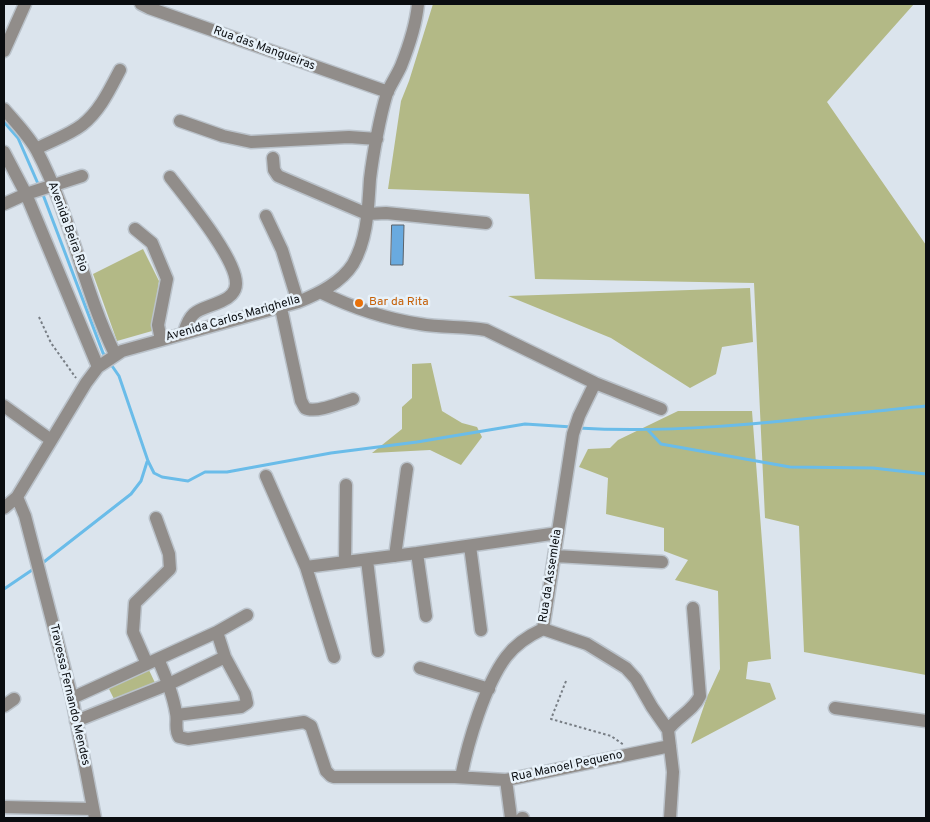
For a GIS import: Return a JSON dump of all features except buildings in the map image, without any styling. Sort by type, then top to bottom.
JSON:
[{"type":"street","points":[[4,51],[25,4]]},
{"type":"street","name":"Rua das Mangueiras","points":[[141,4],[388,92]]},
{"type":"street","name":"Avenida Carlos Marighella","points":[[107,360],[184,333],[281,308],[320,292],[339,280],[352,264],[361,244],[367,214],[370,176],[388,92],[411,38],[418,4]]},
{"type":"street","points":[[36,149],[81,126],[93,115],[104,100],[120,70]]},
{"type":"street","name":"Avenida Beira Rio","points":[[4,109],[36,149],[53,186],[103,326],[107,360]]},
{"type":"street","points":[[180,121],[223,136],[251,142],[349,136],[377,139]]},
{"type":"street","name":"Avenida Beira Rio","points":[[4,152],[107,360]]},
{"type":"street","points":[[273,158],[274,170],[278,176],[367,214],[386,212],[486,223]]},
{"type":"street","points":[[4,204],[26,194],[82,176]]},
{"type":"street","points":[[170,177],[217,240],[234,271],[236,284],[234,292],[224,300],[196,312],[188,320],[184,333]]},
{"type":"street","points":[[266,216],[282,250],[298,302]]},
{"type":"street","points":[[135,230],[152,243],[166,278],[158,325],[161,340]]},
{"type":"street","points":[[320,292],[337,300],[402,321],[421,325],[469,327],[486,330],[595,383],[661,408]]},
{"type":"street","points":[[281,308],[301,401],[304,407],[318,410],[353,399]]},
{"type":"street","points":[[9,502],[83,388],[107,360]]},
{"type":"street","name":"Rua da Assemleia","points":[[461,777],[466,750],[489,688],[506,656],[520,643],[543,629],[573,434],[579,416],[595,383]]},
{"type":"street","points":[[4,406],[51,440]]},
{"type":"street","points":[[395,556],[407,469]]},
{"type":"street","points":[[266,476],[306,567],[334,657]]},
{"type":"street","points":[[345,562],[346,485]]},
{"type":"street","name":"Travessa Fernando Mendes","points":[[4,807],[94,814],[72,698],[25,516],[9,502]]},
{"type":"street","points":[[156,518],[169,554],[170,568],[135,603],[133,632],[169,684],[177,715],[241,708],[247,703],[246,694],[225,657],[217,632]]},
{"type":"street","points":[[306,567],[558,533]]},
{"type":"street","points":[[470,546],[481,630]]},
{"type":"street","points":[[417,553],[426,616]]},
{"type":"street","points":[[555,556],[662,562]]},
{"type":"street","points":[[368,560],[378,651]]},
{"type":"street","points":[[668,730],[696,704],[700,696],[693,608]]},
{"type":"street","points":[[72,698],[217,632],[247,615]]},
{"type":"street","points":[[543,629],[587,644],[626,668],[636,679],[668,730],[673,772],[670,818]]},
{"type":"street","points":[[76,721],[169,684],[225,657]]},
{"type":"street","points":[[420,668],[489,688]]},
{"type":"street","points":[[835,708],[926,721]]},
{"type":"street","name":"Rua Manoel Pequeno","points":[[177,715],[177,733],[179,737],[188,739],[304,722],[311,726],[326,771],[331,776],[461,777],[506,780],[670,746]]},
{"type":"street","points":[[506,780],[511,818]]},
{"type":"path","points":[[39,317],[51,343],[83,388]]},
{"type":"path","points":[[566,682],[551,719],[611,736],[636,753]]},
{"type":"green space","points":[[433,4],[914,4],[827,102],[926,245],[926,675],[804,652],[799,526],[765,518],[754,283],[535,279],[529,194],[388,189],[401,101]]},
{"type":"green space","points":[[143,249],[159,281],[152,331],[117,341],[93,274]]},
{"type":"green space","points":[[750,288],[753,342],[722,347],[716,374],[690,388],[611,338],[508,296]]},
{"type":"green space","points":[[431,363],[442,411],[462,423],[477,427],[482,437],[461,465],[430,450],[372,453],[402,429],[402,407],[412,398],[412,364]]},
{"type":"green space","points":[[678,411],[752,411],[771,659],[748,662],[746,679],[770,683],[776,699],[691,744],[707,697],[720,669],[718,591],[675,580],[688,560],[664,551],[664,528],[606,514],[608,478],[579,467],[588,449],[610,448],[618,440]]},
{"type":"green space","points":[[148,668],[157,687],[117,705],[108,687]]},
{"type":"waterway","points":[[4,122],[18,138],[39,186]]},
{"type":"waterway","points":[[42,192],[103,353],[107,358]]},
{"type":"waterway","points":[[110,363],[119,376],[148,461],[154,473],[162,477],[188,481],[205,472],[227,472],[331,453],[417,442],[525,424],[572,427]]},
{"type":"waterway","points":[[578,428],[622,430],[709,427],[926,406]]},
{"type":"waterway","points":[[648,430],[661,444],[790,467],[873,468],[926,474]]},
{"type":"waterway","points":[[40,565],[131,494],[141,481],[147,462]]},
{"type":"waterway","points":[[4,589],[35,568]]},
{"type":"place","name":"Bar da Rita","points":[[359,303]]}]
